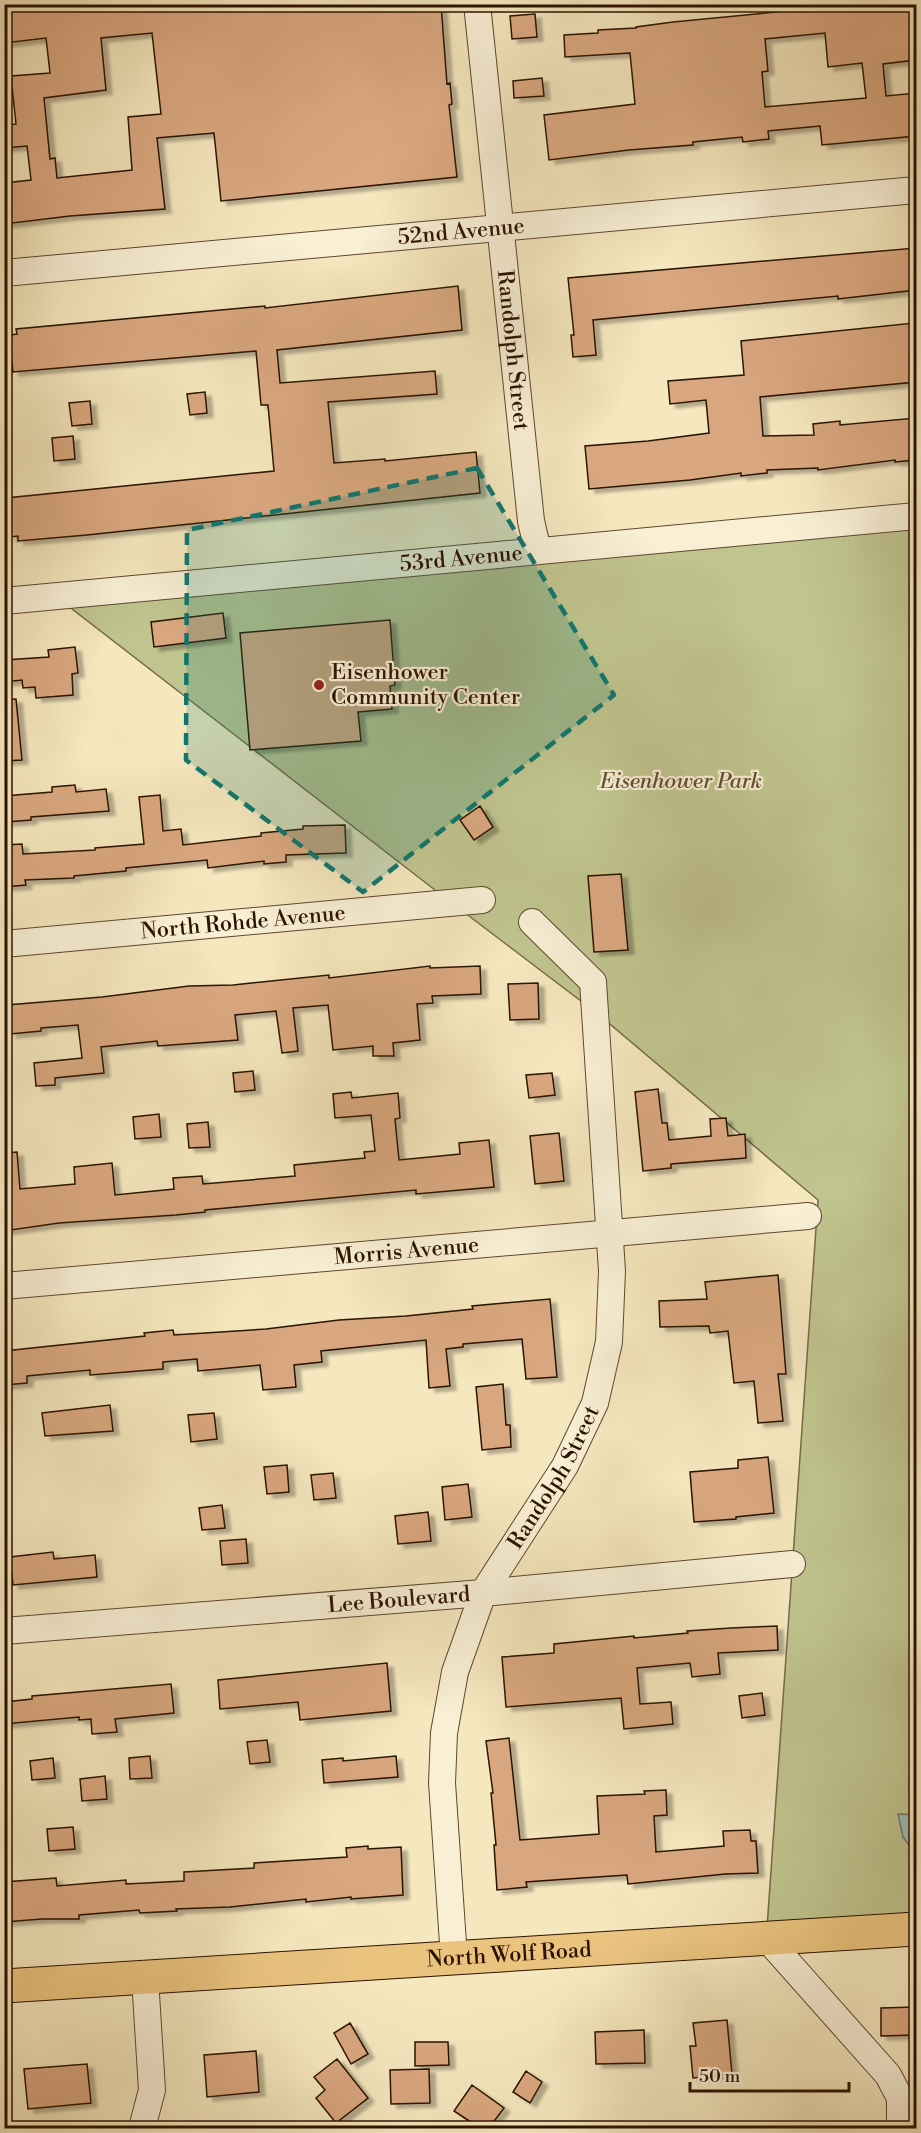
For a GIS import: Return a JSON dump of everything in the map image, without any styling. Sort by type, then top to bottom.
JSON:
[{"type":"main road","name":"North Wolf Road","points":[[4,1986],[916,1929]]},
{"type":"street","name":"Randolph Street","points":[[477,4],[531,521],[538,551]]},
{"type":"street","name":"52nd Avenue","points":[[4,273],[916,190]]},
{"type":"street","name":"53rd Avenue","points":[[4,601],[916,516]]},
{"type":"street","name":"North Rohde Avenue","points":[[4,944],[482,900]]},
{"type":"street","name":"Randolph Street","points":[[454,1958],[442,1783],[444,1733],[455,1672],[483,1593],[566,1466],[595,1403],[609,1342],[612,1271],[593,982],[532,922]]},
{"type":"street","name":"Morris Avenue","points":[[4,1286],[808,1216]]},
{"type":"street","name":"Lee Boulevard","points":[[4,1631],[483,1593],[792,1564]]},
{"type":"street","points":[[768,1940],[888,2075],[900,2098],[900,2128]]},
{"type":"street","points":[[142,2128],[152,2090],[146,1978]]},
{"type":"highlighted area","points":[[477,468],[614,695],[363,892],[186,760],[187,530]]},
{"type":"green space","name":"Eisenhower Park","points":[[916,523],[916,1915],[767,1928],[818,1200],[598,1014],[67,605]]},
{"type":"water","points":[[915,1633],[916,1793],[909,1793]]},
{"type":"water","points":[[898,1814],[916,1815],[916,1855],[903,1837]]},
{"type":"building","points":[[4,4],[441,4],[457,177],[221,201],[214,133],[157,138],[165,209],[70,216],[4,224],[4,183],[31,180],[27,146],[4,148],[4,125],[16,124],[11,76],[50,73],[46,38],[4,43]],"holes":[[[152,33],[161,114],[128,117],[132,170],[57,178],[55,158],[50,159],[44,98],[106,90],[101,38]]]},
{"type":"building","points":[[859,4],[878,4],[879,8],[916,4],[916,60],[883,64],[886,96],[916,93],[916,136],[822,145],[820,126],[768,131],[769,139],[743,142],[742,137],[693,142],[693,145],[549,160],[544,115],[635,104],[630,53],[565,57],[564,35],[598,33],[598,30],[636,28],[673,22]],"holes":[[[825,33],[828,67],[862,63],[866,98],[765,107],[762,72],[768,71],[765,39]]]},
{"type":"building","points":[[535,14],[537,37],[512,39],[510,16]]},
{"type":"building","points":[[542,78],[544,96],[514,98],[513,81]]},
{"type":"building","points":[[916,248],[916,290],[593,320],[596,355],[573,357],[571,335],[574,335],[568,278]]},
{"type":"building","points":[[458,286],[462,330],[277,350],[280,383],[435,371],[437,394],[328,402],[334,463],[385,459],[385,461],[476,452],[480,493],[87,535],[18,541],[18,536],[10,537],[6,498],[274,471],[268,405],[261,405],[256,351],[13,372],[9,335],[17,334],[16,329],[265,306],[265,308]]},
{"type":"building","points":[[914,323],[916,382],[760,397],[763,436],[814,435],[813,424],[840,421],[840,425],[916,418],[916,460],[895,462],[895,460],[818,470],[818,468],[767,470],[767,473],[741,476],[741,473],[589,489],[585,446],[709,433],[706,400],[670,404],[668,381],[744,375],[741,341]]},
{"type":"building","points":[[205,392],[207,413],[190,415],[187,394]]},
{"type":"building","points":[[90,401],[92,424],[72,426],[69,403]]},
{"type":"building","points":[[73,436],[75,459],[54,461],[52,438]]},
{"type":"building","points":[[223,613],[226,638],[154,647],[151,622]]},
{"type":"building","name":"Eisenhower Community Center","points":[[390,620],[395,685],[390,686],[392,709],[358,712],[361,741],[250,750],[240,633]]},
{"type":"building","points":[[75,647],[78,673],[72,674],[73,695],[36,698],[35,687],[23,688],[22,680],[4,682],[4,660],[49,657],[48,650]]},
{"type":"building","points":[[16,699],[22,760],[4,761],[4,700]]},
{"type":"building","points":[[75,785],[76,792],[106,789],[109,811],[31,817],[31,820],[6,822],[4,796],[52,792],[52,787]]},
{"type":"building","points":[[160,795],[163,831],[181,829],[183,845],[261,836],[261,833],[303,829],[303,826],[345,825],[346,853],[286,855],[286,862],[264,864],[264,861],[208,868],[207,860],[126,868],[126,871],[74,876],[74,878],[25,880],[26,885],[4,887],[4,845],[22,844],[23,854],[95,850],[95,848],[144,844],[139,797]]},
{"type":"building","points":[[480,806],[493,827],[474,840],[460,820]]},
{"type":"building","points":[[621,874],[628,950],[594,952],[588,876]]},
{"type":"building","points":[[430,966],[430,968],[480,966],[481,994],[432,996],[433,1003],[417,1004],[420,1040],[393,1043],[394,1056],[373,1056],[373,1046],[333,1050],[328,1005],[293,1008],[298,1051],[282,1053],[276,1011],[235,1015],[238,1040],[158,1046],[157,1041],[101,1047],[104,1073],[55,1078],[55,1085],[36,1086],[34,1063],[82,1058],[78,1025],[41,1028],[41,1031],[10,1034],[7,1005],[102,997],[189,986],[233,985],[329,975],[329,978]]},
{"type":"building","points":[[538,983],[539,1019],[510,1020],[508,984]]},
{"type":"building","points":[[253,1071],[255,1090],[235,1092],[233,1073]]},
{"type":"building","points":[[552,1073],[555,1095],[529,1098],[526,1075]]},
{"type":"building","points":[[658,1089],[662,1123],[667,1123],[669,1140],[711,1136],[710,1119],[726,1118],[728,1136],[745,1134],[746,1158],[671,1164],[671,1168],[643,1171],[635,1092]]},
{"type":"building","points":[[351,1092],[352,1098],[398,1093],[400,1118],[395,1119],[399,1160],[460,1154],[459,1143],[489,1140],[494,1187],[416,1194],[416,1190],[205,1210],[205,1212],[176,1215],[59,1223],[4,1231],[4,1153],[17,1152],[20,1189],[75,1184],[74,1167],[112,1163],[115,1195],[174,1189],[173,1178],[202,1176],[203,1184],[295,1176],[294,1165],[365,1158],[364,1152],[375,1151],[371,1115],[335,1118],[333,1094]]},
{"type":"building","points":[[159,1114],[161,1137],[135,1139],[133,1117]]},
{"type":"building","points":[[208,1122],[210,1147],[189,1148],[187,1124]]},
{"type":"building","points":[[559,1133],[564,1181],[535,1184],[530,1136]]},
{"type":"building","points":[[778,1275],[786,1374],[778,1374],[783,1421],[758,1423],[754,1381],[734,1383],[728,1331],[710,1333],[709,1326],[660,1327],[659,1301],[707,1299],[705,1282]]},
{"type":"building","points":[[550,1299],[557,1377],[526,1379],[522,1339],[463,1344],[463,1347],[446,1349],[450,1386],[429,1388],[426,1340],[321,1351],[322,1362],[294,1365],[296,1387],[263,1390],[260,1365],[198,1371],[197,1359],[163,1362],[163,1369],[90,1375],[90,1370],[27,1376],[27,1383],[4,1385],[4,1351],[145,1336],[144,1333],[173,1330],[174,1335],[266,1329],[339,1320],[473,1309],[472,1306]]},
{"type":"building","points":[[503,1384],[506,1425],[510,1425],[511,1447],[482,1450],[476,1387]]},
{"type":"building","points":[[110,1405],[113,1431],[45,1436],[42,1413]]},
{"type":"building","points":[[214,1413],[217,1439],[191,1442],[188,1415]]},
{"type":"building","points":[[768,1457],[774,1513],[694,1522],[690,1472],[738,1468],[738,1460]]},
{"type":"building","points":[[287,1465],[289,1492],[267,1494],[264,1467]]},
{"type":"building","points":[[333,1473],[336,1498],[314,1500],[311,1475]]},
{"type":"building","points":[[468,1484],[472,1517],[445,1520],[442,1487]]},
{"type":"building","points":[[222,1505],[225,1528],[202,1530],[199,1508]]},
{"type":"building","points":[[428,1512],[431,1541],[398,1544],[395,1516]]},
{"type":"building","points":[[246,1539],[248,1563],[222,1565],[220,1541]]},
{"type":"building","points":[[53,1552],[54,1559],[95,1555],[97,1577],[13,1585],[10,1557]]},
{"type":"building","points":[[777,1626],[778,1650],[718,1653],[720,1674],[692,1677],[690,1663],[637,1668],[640,1704],[671,1702],[673,1724],[624,1729],[621,1698],[506,1707],[502,1657],[554,1653],[554,1644],[688,1633],[687,1631]]},
{"type":"building","points":[[387,1663],[391,1711],[300,1720],[298,1702],[220,1709],[218,1680]]},
{"type":"building","points":[[171,1684],[174,1713],[115,1719],[117,1732],[92,1734],[91,1719],[79,1720],[79,1717],[4,1724],[4,1702],[32,1699],[32,1696]]},
{"type":"building","points":[[762,1693],[765,1715],[742,1718],[739,1696]]},
{"type":"building","points":[[509,1738],[520,1840],[599,1834],[597,1796],[645,1794],[644,1791],[666,1790],[667,1815],[654,1816],[656,1852],[724,1846],[723,1831],[750,1830],[751,1841],[756,1841],[758,1873],[628,1884],[627,1875],[526,1882],[527,1887],[497,1890],[491,1793],[493,1793],[486,1741]]},
{"type":"building","points":[[267,1740],[270,1762],[250,1764],[247,1742]]},
{"type":"building","points":[[150,1756],[152,1778],[130,1779],[129,1758]]},
{"type":"building","points":[[396,1756],[398,1777],[324,1783],[322,1760],[343,1758],[343,1761]]},
{"type":"building","points":[[53,1758],[55,1778],[32,1780],[30,1761]]},
{"type":"building","points":[[105,1776],[107,1799],[82,1801],[80,1779]]},
{"type":"building","points":[[73,1827],[75,1849],[49,1851],[47,1829]]},
{"type":"building","points":[[368,1846],[368,1849],[401,1847],[403,1895],[306,1902],[306,1899],[230,1907],[176,1909],[177,1911],[140,1913],[139,1910],[79,1915],[79,1919],[4,1922],[4,1882],[56,1878],[57,1886],[126,1880],[126,1884],[184,1881],[184,1872],[254,1868],[254,1863],[347,1857],[346,1848]]},
{"type":"building","points":[[916,2007],[916,2035],[881,2036],[881,2008]]},
{"type":"building","points":[[727,2020],[732,2074],[693,2078],[690,2046],[696,2046],[693,2023]]},
{"type":"building","points":[[350,2023],[368,2054],[351,2064],[334,2033]]},
{"type":"building","points":[[644,2030],[645,2063],[596,2064],[595,2032]]},
{"type":"building","points":[[415,2042],[448,2042],[449,2065],[415,2066]]},
{"type":"building","points":[[256,2051],[259,2092],[207,2097],[204,2055]]},
{"type":"building","points":[[337,2059],[368,2098],[336,2123],[316,2098],[325,2090],[314,2077]]},
{"type":"building","points":[[87,2064],[91,2103],[28,2109],[24,2069]]},
{"type":"building","points":[[429,2069],[430,2103],[391,2104],[390,2070]]},
{"type":"building","points":[[526,2071],[542,2082],[530,2103],[513,2092]]},
{"type":"building","points":[[472,2085],[504,2108],[489,2128],[480,2128],[454,2111]]},
{"type":"place","name":"Eisenhower Community Center","points":[[319,685]]}]
